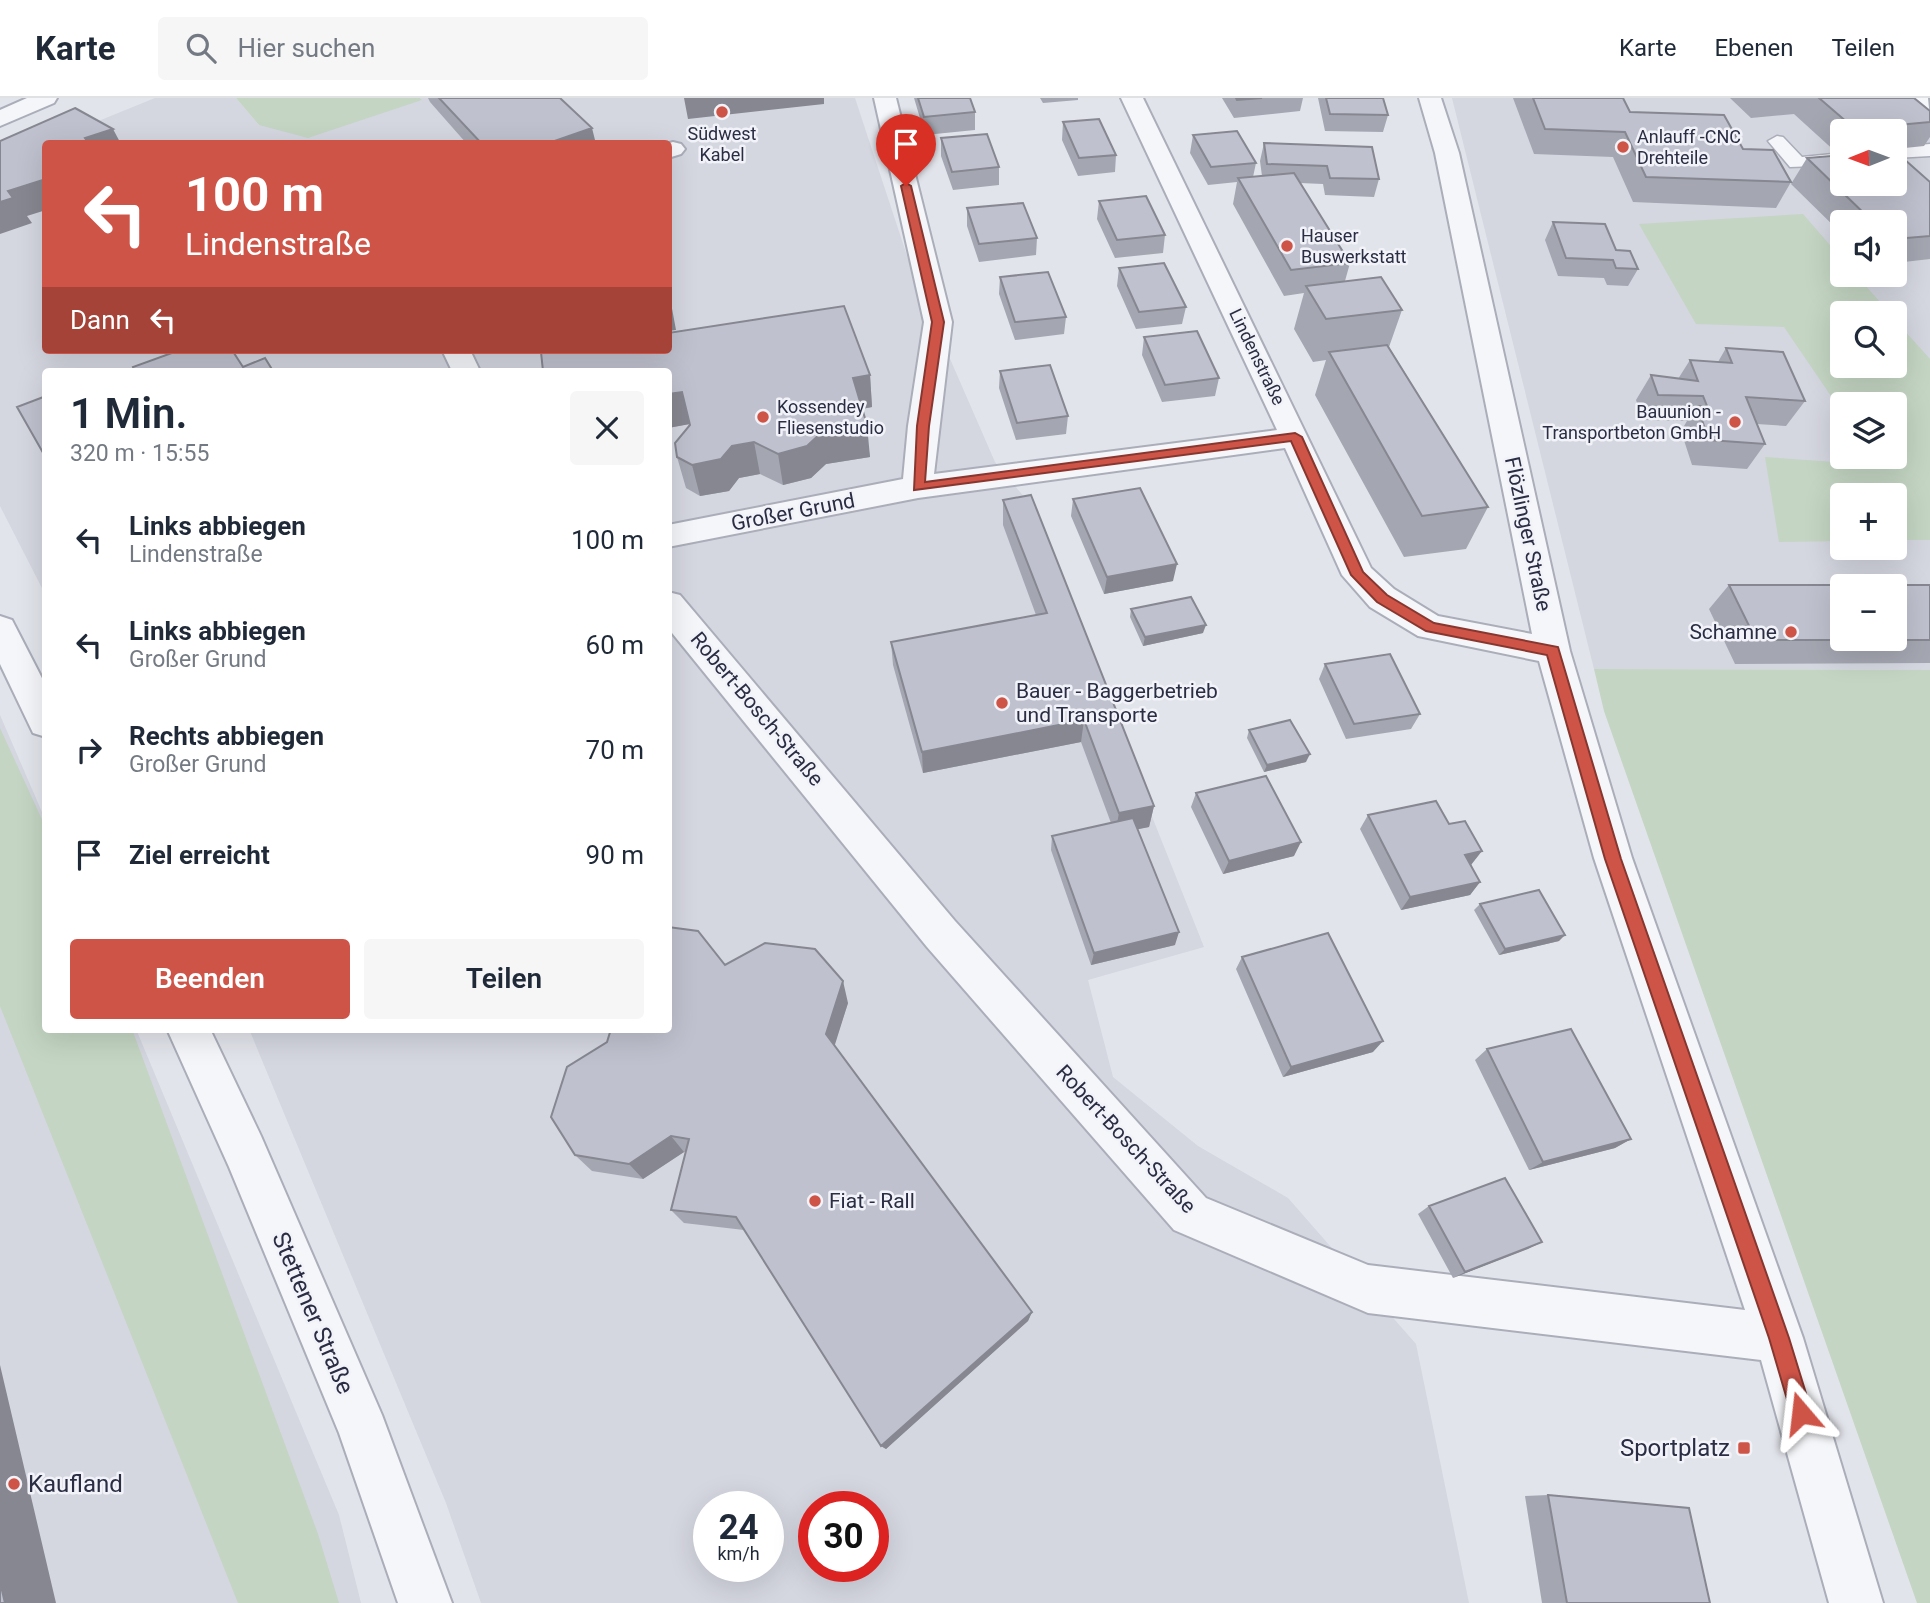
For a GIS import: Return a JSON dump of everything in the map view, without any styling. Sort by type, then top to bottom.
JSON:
[{"type":"street","points":[[0,118],[46,98]]},
{"type":"street","points":[[884,98],[938,322],[923,426],[918,487]]},
{"type":"street","name":"Lindenstraße","points":[[1132,98],[1295,437],[1358,575],[1382,598],[1430,627],[1553,651]]},
{"type":"street","name":"Flözlinger Straße","points":[[1430,98],[1447,153],[1553,651],[1613,859],[1779,1338],[1856,1603]]},
{"type":"street","points":[[1914,98],[1930,111]]},
{"type":"street","name":"Großer Grund","points":[[672,535],[918,487],[1295,437]]},
{"type":"street","name":"Robert-Bosch-Straße","points":[[672,609],[941,934],[1190,1214],[1368,1289],[1779,1338]]},
{"type":"street","points":[[0,629],[42,715]]},
{"type":"street","name":"Stettener Straße","points":[[190,1033],[245,1152],[364,1433],[425,1603]]},
{"type":"lane","points":[[1777,142],[1797,163],[1830,160]]},
{"type":"lane","points":[[1908,152],[1930,150]]},
{"type":"shaded area","points":[[155,98],[236,98],[259,125],[422,100],[420,98],[855,98],[913,274],[995,462],[1025,498],[1204,947],[1088,980],[1113,1077],[1198,1146],[1288,1198],[1416,1344],[1469,1603],[481,1603],[446,1503],[251,1033],[672,1033],[672,368],[42,368],[42,588],[0,506],[0,161],[42,144],[42,354],[672,354],[672,140],[52,140]]},
{"type":"shaded area","points":[[1452,98],[1930,98],[1930,670],[1594,669]]},
{"type":"shaded area","points":[[0,715],[42,812],[42,1033],[138,1033],[339,1515],[361,1603],[0,1603]]},
{"type":"green space","points":[[236,98],[422,100],[308,138],[259,125]]},
{"type":"green space","points":[[1803,214],[1830,245],[1830,287],[1867,287],[1879,301],[1830,301],[1830,378],[1907,378],[1907,333],[1930,359],[1930,540],[1907,540],[1907,483],[1830,483],[1830,541],[1779,542],[1765,457],[1830,462],[1830,469],[1907,469],[1907,392],[1830,392],[1830,395],[1784,327],[1696,324],[1639,224]]},
{"type":"green space","points":[[1594,669],[1930,670],[1930,1603],[1917,1603],[1604,711]]},
{"type":"green space","points":[[0,728],[42,819],[42,1033],[133,1033],[318,1534],[339,1603],[238,1603],[0,1006]]},
{"type":"building","points":[[439,98],[560,98],[592,128],[558,140],[478,140]]},
{"type":"building","points":[[918,98],[970,98],[975,112],[924,117]]},
{"type":"building","points":[[1326,98],[1383,98],[1388,115],[1330,114]]},
{"type":"building","points":[[1533,98],[1623,98],[1630,112],[1724,115],[1743,149],[1773,150],[1791,182],[1646,177],[1625,132],[1545,129]]},
{"type":"building","points":[[1819,98],[1914,98],[1930,111],[1930,122],[1908,124],[1908,119],[1843,119]]},
{"type":"building","points":[[75,108],[113,129],[85,138],[86,140],[42,140],[42,180],[8,191],[13,198],[0,202],[0,141]]},
{"type":"building","points":[[1099,119],[1116,155],[1079,158],[1063,122]]},
{"type":"building","points":[[1237,131],[1256,163],[1211,167],[1193,135]]},
{"type":"building","points":[[987,134],[999,167],[952,172],[941,138]]},
{"type":"building","points":[[1264,143],[1372,147],[1379,179],[1330,178],[1327,166],[1267,164]]},
{"type":"building","points":[[1830,156],[1830,180],[1807,158]]},
{"type":"building","points":[[1908,163],[1930,182],[1930,236],[1907,238],[1907,210],[1861,210],[1846,196],[1908,196]]},
{"type":"building","points":[[1294,173],[1350,263],[1291,270],[1238,178]]},
{"type":"building","points":[[1146,196],[1165,235],[1117,240],[1099,201]]},
{"type":"building","points":[[1023,203],[1037,238],[979,244],[967,208]]},
{"type":"building","points":[[1553,222],[1605,224],[1616,250],[1630,251],[1638,269],[1616,268],[1613,260],[1566,258]]},
{"type":"building","points":[[1164,263],[1186,307],[1139,312],[1119,268]]},
{"type":"building","points":[[1048,272],[1066,317],[1015,322],[1000,277]]},
{"type":"building","points":[[1381,277],[1402,310],[1326,319],[1306,286]]},
{"type":"building","name":"Kossendey Fliesenstudio","points":[[844,306],[870,375],[853,378],[867,425],[822,432],[807,446],[778,454],[754,442],[732,446],[721,459],[692,465],[677,457],[675,443],[690,425],[682,392],[672,393],[672,368],[543,368],[541,354],[672,354],[672,332]]},
{"type":"building","points":[[1197,331],[1219,378],[1165,385],[1144,337]]},
{"type":"building","points":[[1387,345],[1488,507],[1422,516],[1329,352]]},
{"type":"building","points":[[1726,348],[1783,352],[1805,401],[1746,397],[1765,444],[1709,440],[1697,406],[1707,406],[1703,396],[1658,395],[1651,375],[1698,381],[1690,360],[1732,363]]},
{"type":"building","points":[[169,354],[235,354],[243,367],[265,358],[271,368],[134,368]]},
{"type":"building","points":[[1050,365],[1068,416],[1017,423],[1000,371]]},
{"type":"building","points":[[42,398],[42,451],[17,407]]},
{"type":"building","points":[[1140,488],[1177,564],[1107,577],[1073,499]]},
{"type":"building","name":"Bauer - Baggerbetrieb und Transporte","points":[[1031,495],[1154,806],[1119,813],[1084,720],[922,752],[891,642],[1047,613],[1003,500]]},
{"type":"building","points":[[1729,585],[1830,585],[1830,640],[1756,640]]},
{"type":"building","points":[[1907,585],[1930,585],[1930,640],[1907,640]]},
{"type":"building","points":[[1191,597],[1206,625],[1145,637],[1131,609]]},
{"type":"building","points":[[1390,654],[1420,714],[1354,724],[1325,664]]},
{"type":"building","points":[[1290,720],[1310,754],[1267,765],[1249,730]]},
{"type":"building","points":[[1266,776],[1301,842],[1229,861],[1196,793]]},
{"type":"building","points":[[1436,801],[1449,824],[1465,821],[1482,851],[1465,855],[1480,882],[1410,897],[1368,815]]},
{"type":"building","points":[[1133,818],[1179,932],[1094,953],[1052,836]]},
{"type":"building","points":[[1539,890],[1565,935],[1505,949],[1480,904]]},
{"type":"building","name":"Fiat - Rall","points":[[672,928],[698,931],[725,965],[765,943],[815,949],[843,981],[826,1034],[1032,1312],[881,1446],[736,1217],[671,1210],[689,1139],[671,1136],[629,1164],[575,1155],[551,1117],[567,1067],[607,1042],[610,1033],[672,1033]]},
{"type":"building","points":[[1328,933],[1383,1041],[1291,1067],[1242,957]]},
{"type":"building","points":[[1571,1029],[1631,1139],[1543,1162],[1487,1049]]},
{"type":"building","points":[[1505,1178],[1542,1242],[1465,1272],[1429,1206]]},
{"type":"building","points":[[1548,1495],[1689,1508],[1710,1603],[1567,1603]]},
{"type":"building","points":[[0,1582],[5,1603],[0,1603]]},
{"type":"place","name":"Südwest Kabel","points":[[722,112]]},
{"type":"place","name":"Anlauff -CNC Drehteile","points":[[1623,147]]},
{"type":"place","name":"Hauser Buswerkstatt","points":[[1287,246]]},
{"type":"place","name":"Kossendey Fliesenstudio","points":[[763,417]]},
{"type":"place","name":"Bauunion - Transportbeton GmbH","points":[[1735,422]]},
{"type":"place","name":"Schamne","points":[[1791,632]]},
{"type":"place","name":"Bauer - Baggerbetrieb und Transporte","points":[[1002,703]]},
{"type":"place","name":"Fiat - Rall","points":[[815,1201]]},
{"type":"place","name":"Sportplatz","points":[[1744,1448]]},
{"type":"place","name":"Kaufland","points":[[14,1484]]},
{"type":"route","points":[[906,186],[938,322],[923,426],[918,487],[1295,437],[1358,575],[1382,598],[1430,627],[1553,651],[1613,859],[1779,1338],[1801,1413]]}]
